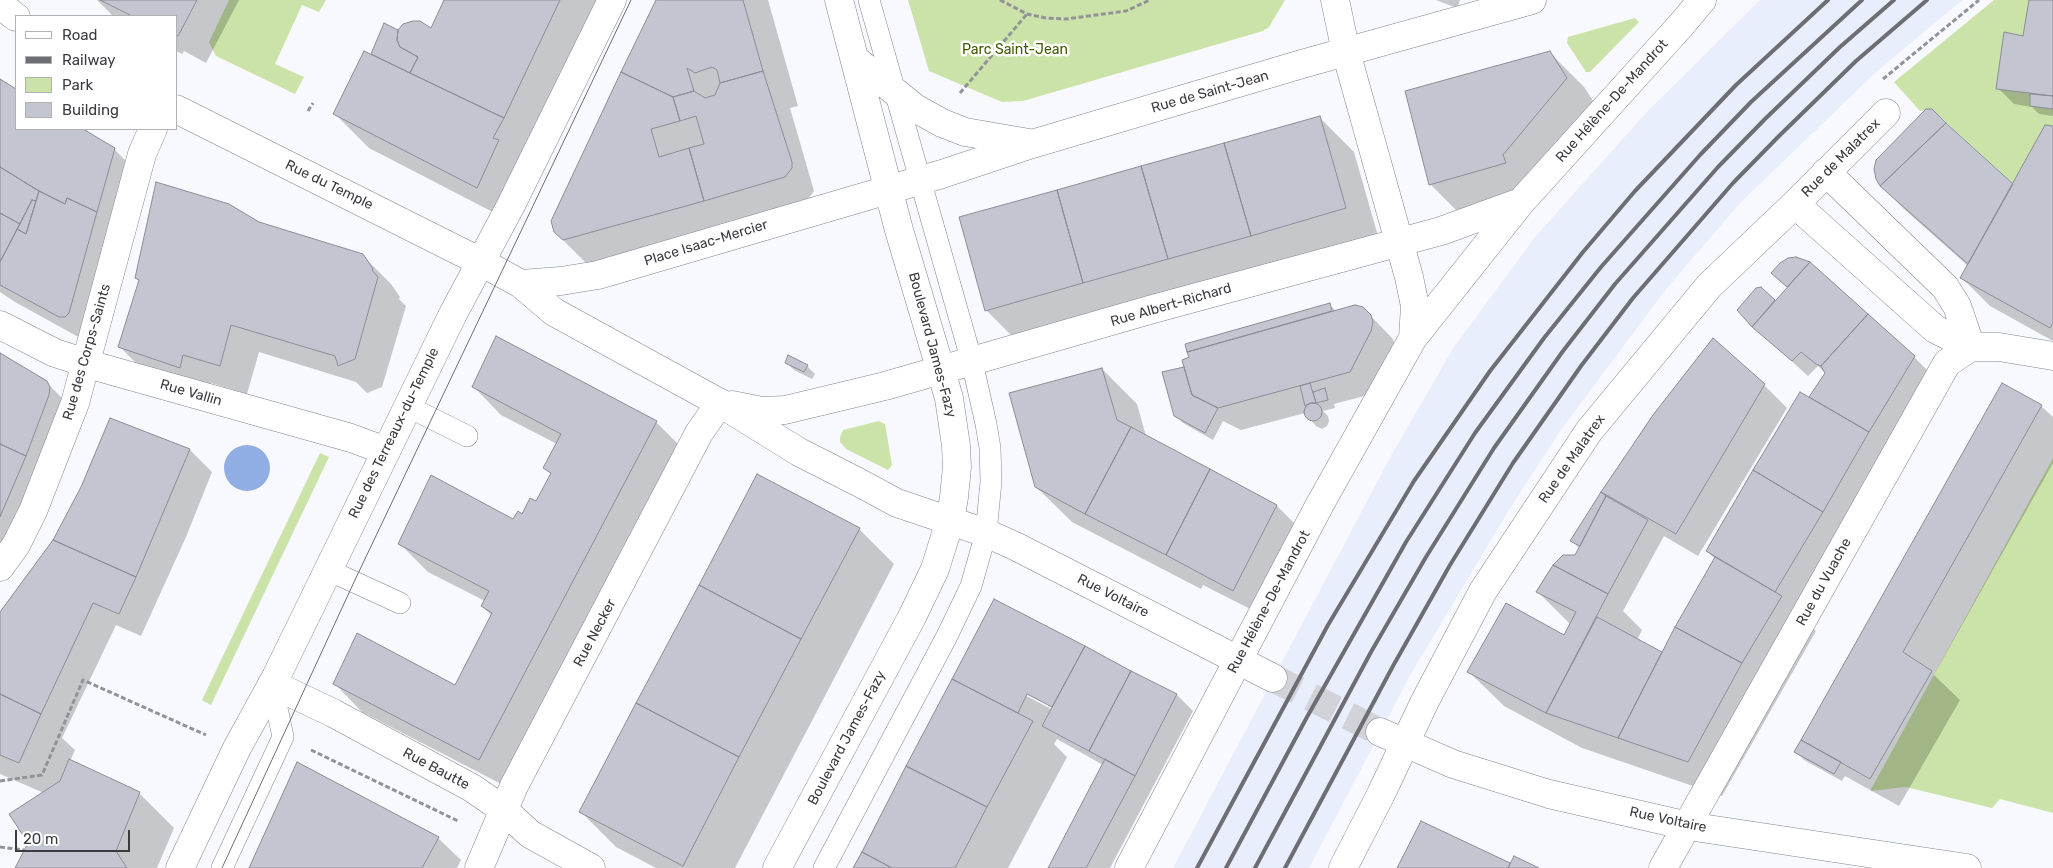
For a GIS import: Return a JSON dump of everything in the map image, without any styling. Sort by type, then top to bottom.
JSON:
[{"type":"main road","name":"Rue des Terreaux-du-Temple","points":[[180,868],[237,748],[272,684],[453,314],[612,0]]},
{"type":"main road","name":"Boulevard James-Fazy","points":[[777,868],[912,617],[935,569],[950,521],[955,487],[956,446],[949,398],[888,189],[839,0]]},
{"type":"main road","points":[[1335,0],[1346,52],[1401,242]]},
{"type":"main road","name":"Rue de Saint-Jean","points":[[888,189],[920,181],[1032,144],[1346,52],[1532,0]]},
{"type":"main road","name":"Rue Hélène-De-Mandrot","points":[[1129,868],[1319,506],[1413,338],[1521,202],[1702,0]]},
{"type":"main road","points":[[0,5],[15,16]]},
{"type":"main road","points":[[856,60],[915,108],[942,123],[965,132],[1032,144]]},
{"type":"main road","name":"Rue du Temple","points":[[178,111],[481,262]]},
{"type":"main road","name":"Rue de Malatrex","points":[[1343,868],[1483,591],[1589,431],[1709,286],[1886,113]]},
{"type":"main road","name":"Rue des Corps-Saints","points":[[0,567],[16,545],[34,511],[75,403],[142,154],[153,130]]},
{"type":"main road","points":[[1826,172],[1946,287],[1957,306],[1970,348]]},
{"type":"main road","name":"Place Isaac-Mercier","points":[[521,284],[561,281],[598,274],[888,189]]},
{"type":"main road","name":"Rue Hélène-De-Mandrot","points":[[1413,338],[1415,306],[1401,242],[1441,231],[1521,202]]},
{"type":"main road","points":[[1795,204],[1935,329],[1970,348],[1999,347],[2053,356]]},
{"type":"main road","name":"Rue Albert-Richard","points":[[942,371],[1162,307],[1401,242]]},
{"type":"main road","points":[[481,262],[521,284],[554,312],[720,403],[799,452],[897,502],[950,521]]},
{"type":"main road","name":"Rue Vallin","points":[[0,325],[55,353],[86,364],[351,438],[386,451]]},
{"type":"main road","name":"Rue du Vuache","points":[[1663,868],[1947,363],[1958,354],[1970,348]]},
{"type":"main road","points":[[720,403],[762,410],[785,410],[942,371]]},
{"type":"main road","name":"Rue Necker","points":[[479,868],[514,786],[699,433],[720,403]]},
{"type":"main road","name":"Rue Voltaire","points":[[950,521],[986,533],[1043,560],[1273,678]]},
{"type":"main road","name":"Rue Bautte","points":[[272,684],[333,713],[472,788],[500,820],[530,834],[591,868]]},
{"type":"main road","name":"Rue Voltaire","points":[[1380,732],[1453,764],[1549,794],[1688,826],[1967,868]]},
{"type":"lane","points":[[824,868],[971,586],[986,533],[991,482],[990,448],[972,362],[869,0]]},
{"type":"lane","points":[[408,406],[467,436]]},
{"type":"lane","points":[[328,570],[400,603]]},
{"type":"lane","points":[[222,868],[283,737],[272,684]]},
{"type":"path","points":[[1000,0],[1027,14],[1046,18],[1087,17],[1126,11],[1150,0]]},
{"type":"path","points":[[1886,113],[1878,83],[1979,0]]},
{"type":"path","points":[[954,100],[1027,14]]},
{"type":"path","points":[[308,111],[313,103]]},
{"type":"path","points":[[0,781],[42,775],[83,680],[209,736]]},
{"type":"path","points":[[283,737],[454,820],[500,820]]},
{"type":"path","points":[[0,846],[24,850]]},
{"type":"shaded area","points":[[1760,0],[1962,0],[1874,74],[1741,202],[1667,288],[1560,431],[1509,510],[1412,672],[1309,868],[1173,868],[1392,454],[1454,347],[1535,237],[1646,113]]},
{"type":"green space","points":[[229,0],[326,0],[319,12],[302,5],[275,64],[304,77],[295,94],[216,56],[209,42]]},
{"type":"green space","name":"Parc Saint-Jean","points":[[908,0],[1285,0],[1269,27],[1263,31],[1023,101],[1002,102],[929,71]]},
{"type":"green space","points":[[1994,0],[2053,0],[2053,126],[2013,184],[1932,109],[1920,111],[1894,82]]},
{"type":"green space","points":[[1635,18],[1639,22],[1590,72],[1586,72],[1567,43],[1568,37]]},
{"type":"green space","points":[[879,421],[885,424],[892,465],[888,470],[846,449],[840,442],[843,430]]},
{"type":"green space","points":[[320,453],[329,457],[211,705],[202,700]]},
{"type":"green space","points":[[2053,458],[2053,813],[2000,799],[1992,808],[1906,787],[1870,791]]},
{"type":"water","points":[[247,445],[260,449],[266,455],[270,468],[266,481],[260,487],[247,491],[234,487],[228,481],[224,468],[228,455],[234,449]]},
{"type":"building","points":[[100,0],[197,0],[178,36],[178,15],[130,15]]},
{"type":"building","points":[[444,0],[560,0],[504,118],[410,73],[418,57],[400,47],[397,40],[398,30],[403,24],[413,21],[420,21],[431,28]]},
{"type":"building","points":[[656,0],[743,0],[763,71],[720,83],[717,70],[712,67],[695,73],[687,68],[694,91],[673,97],[621,72]]},
{"type":"building","points":[[2029,0],[2053,0],[2053,96],[1996,89],[2004,32],[2023,36]]},
{"type":"building","points":[[384,23],[398,30],[397,40],[400,47],[418,57],[410,73],[371,54]]},
{"type":"building","points":[[364,51],[504,118],[493,138],[499,140],[477,188],[333,114]]},
{"type":"building","points":[[1550,51],[1567,78],[1503,155],[1506,163],[1429,185],[1405,91]]},
{"type":"building","points":[[763,71],[792,162],[792,168],[785,177],[704,201],[689,148],[704,144],[696,116],[680,121],[673,97],[694,91],[705,98],[715,95],[720,83]]},
{"type":"building","points":[[621,72],[673,97],[680,121],[651,129],[659,157],[689,148],[704,201],[563,240],[554,232],[551,221]]},
{"type":"building","points":[[0,79],[15,88],[15,130],[85,130],[115,148],[97,212],[67,198],[65,204],[39,191],[0,167]]},
{"type":"building","points":[[2030,94],[2053,96],[2053,109],[2030,106]]},
{"type":"building","points":[[1926,109],[1932,109],[1946,123],[1880,186],[1874,169],[1876,160]]},
{"type":"building","points":[[1320,116],[1346,208],[1251,236],[1224,143]]},
{"type":"building","points":[[1946,123],[2013,184],[1968,264],[1880,186]]},
{"type":"building","points":[[2045,125],[2053,126],[2053,323],[2050,328],[1960,278]]},
{"type":"building","points":[[1224,143],[1251,236],[1168,259],[1141,166]]},
{"type":"building","points":[[1141,166],[1168,259],[1083,283],[1057,190]]},
{"type":"building","points":[[0,167],[39,191],[36,201],[32,200],[20,224],[0,213]]},
{"type":"building","points":[[156,182],[229,204],[259,222],[363,254],[378,277],[355,359],[338,366],[335,356],[231,325],[220,366],[183,355],[180,368],[118,347],[139,280],[135,278]]},
{"type":"building","points":[[1057,190],[1083,283],[985,311],[959,217]]},
{"type":"building","points":[[39,191],[65,204],[67,198],[97,212],[69,313],[65,317],[59,317],[0,285],[0,262],[17,229],[26,234]]},
{"type":"building","points":[[32,200],[36,201],[26,234],[17,229]]},
{"type":"building","points":[[0,213],[20,224],[0,262]]},
{"type":"building","points":[[1796,257],[1810,262],[1787,287],[1771,273],[1780,263],[1788,258]]},
{"type":"building","points":[[1810,262],[1868,314],[1821,366],[1801,352],[1792,361],[1752,327]]},
{"type":"building","points":[[1761,287],[1775,300],[1752,327],[1737,310],[1756,288]]},
{"type":"building","points":[[1330,303],[1332,311],[1187,352],[1185,344]]},
{"type":"building","points":[[1355,305],[1363,307],[1371,315],[1373,322],[1371,331],[1350,372],[1218,408],[1192,395],[1182,360],[1189,357],[1187,352]]},
{"type":"building","points":[[1868,314],[1915,356],[1869,432],[1809,397],[1825,373],[1821,366]]},
{"type":"building","points":[[496,336],[657,421],[479,760],[333,684],[357,633],[455,685],[492,613],[481,606],[489,591],[398,544],[431,475],[513,519],[518,511],[522,514],[530,498],[536,501],[551,473],[543,468],[561,434],[472,387]]},
{"type":"building","points":[[1713,338],[1765,384],[1676,534],[1601,492],[1653,415]]},
{"type":"building","points":[[0,353],[47,381],[50,387],[49,395],[26,456],[0,444]]},
{"type":"building","points":[[788,355],[808,365],[804,372],[785,363]]},
{"type":"building","points":[[1184,367],[1192,395],[1218,408],[1205,433],[1174,416],[1162,372]]},
{"type":"building","points":[[1102,368],[1117,420],[1131,427],[1085,514],[1035,487],[1009,393]]},
{"type":"building","points":[[1310,383],[1316,403],[1310,403],[1305,406],[1300,386]]},
{"type":"building","points":[[2002,383],[2042,405],[1903,652],[1932,671],[1870,779],[1801,740]]},
{"type":"building","points":[[1325,388],[1328,400],[1316,403],[1313,392]]},
{"type":"building","points":[[1800,392],[1869,432],[1823,512],[1753,470]]},
{"type":"building","points":[[1313,403],[1319,406],[1322,412],[1319,418],[1313,421],[1307,418],[1304,412],[1307,406]]},
{"type":"building","points":[[110,418],[190,449],[136,577],[53,540],[81,487]]},
{"type":"building","points":[[1131,427],[1210,469],[1166,555],[1085,514]]},
{"type":"building","points":[[0,444],[26,456],[0,517]]},
{"type":"building","points":[[1210,469],[1277,505],[1233,591],[1166,555]]},
{"type":"building","points":[[1753,470],[1823,512],[1775,592],[1706,551]]},
{"type":"building","points":[[757,474],[860,528],[801,639],[699,585]]},
{"type":"building","points":[[1601,492],[1606,496],[1580,546],[1570,541]]},
{"type":"building","points":[[1606,496],[1648,520],[1608,594],[1553,565],[1563,555],[1575,555]]},
{"type":"building","points":[[53,540],[136,577],[119,614],[93,603],[41,714],[0,694],[0,612]]},
{"type":"building","points":[[1715,557],[1782,596],[1742,663],[1675,627]]},
{"type":"building","points":[[1553,565],[1608,594],[1546,713],[1467,672],[1506,603],[1564,635],[1576,612],[1536,592]]},
{"type":"building","points":[[699,585],[801,639],[739,757],[636,703]]},
{"type":"building","points":[[994,599],[1085,646],[1052,707],[1027,694],[1018,713],[952,679]]},
{"type":"building","points":[[1597,617],[1662,652],[1618,738],[1546,713]]},
{"type":"building","points":[[1675,627],[1742,663],[1688,762],[1618,738]]},
{"type":"building","points":[[1085,646],[1131,671],[1089,751],[1042,726]]},
{"type":"building","points":[[1131,671],[1177,694],[1135,776],[1089,751]]},
{"type":"building","points":[[952,679],[1033,721],[987,807],[906,766]]},
{"type":"building","points":[[0,694],[41,714],[19,763],[0,755]]},
{"type":"building","points":[[636,703],[739,757],[683,866],[579,812]]},
{"type":"building","points":[[1801,740],[1841,762],[1834,774],[1794,752]]},
{"type":"building","points":[[69,759],[140,792],[116,851],[127,868],[15,868],[28,843],[9,814],[60,781]]},
{"type":"building","points":[[1105,759],[1135,776],[1086,868],[1048,868]]},
{"type":"building","points":[[297,762],[439,837],[422,868],[249,868]]},
{"type":"building","points":[[906,766],[987,807],[955,868],[892,868],[862,852]]},
{"type":"building","points":[[1421,821],[1510,863],[1508,868],[1397,868]]},
{"type":"building","points":[[862,852],[892,868],[853,868]]},
{"type":"building","points":[[1514,856],[1539,868],[1508,868]]},
{"type":"tunnel","points":[[1273,678],[1380,732]]},
{"type":"tram line","points":[[222,868],[354,582],[631,0]]},
{"type":"railway","points":[[1197,868],[1328,625],[1414,481],[1490,371],[1583,252],[1635,191],[1736,85],[1828,0]]},
{"type":"railway","points":[[1226,868],[1307,717],[1406,542],[1475,433],[1544,338],[1601,267],[1700,155],[1751,102],[1862,0]]},
{"type":"railway","points":[[1255,868],[1371,652],[1426,557],[1494,448],[1563,351],[1615,284],[1718,167],[1840,47],[1894,0]]},
{"type":"railway","points":[[1285,868],[1393,666],[1450,565],[1513,463],[1581,366],[1633,298],[1733,183],[1856,61],[1927,0]]}]
